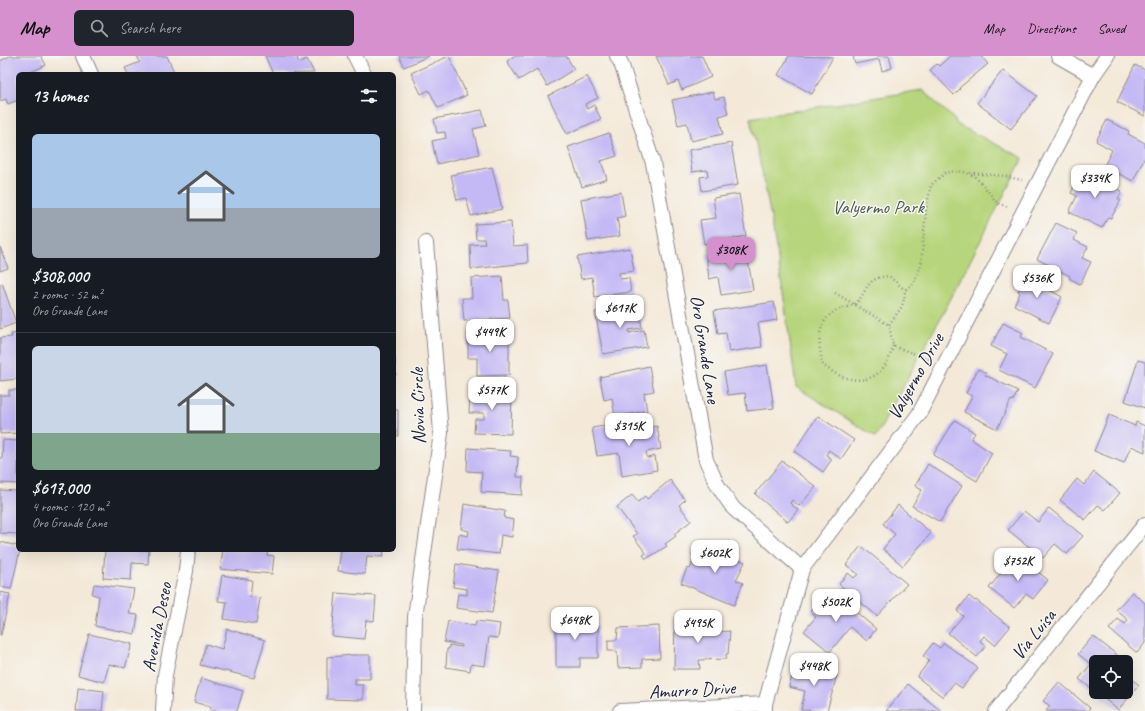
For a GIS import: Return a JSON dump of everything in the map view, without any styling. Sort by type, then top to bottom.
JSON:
[{"type":"street","points":[[83,56],[90,72]]},
{"type":"street","points":[[355,56],[363,72]]},
{"type":"street","name":"Oro Grande Lane","points":[[618,56],[653,163],[706,460],[718,486],[733,508],[802,569]]},
{"type":"street","points":[[1058,56],[1093,76]]},
{"type":"street","name":"Valyermo Drive","points":[[765,708],[802,569],[920,414],[1093,76],[1107,56]]},
{"type":"street","name":"Novia Circle","points":[[413,711],[415,616],[440,433],[426,243]]},
{"type":"street","name":"Via Luisa","points":[[996,711],[1145,524]]},
{"type":"street","name":"Avenida Deseo","points":[[163,711],[166,675],[186,571],[188,552]]},
{"type":"street","name":"Amurro Drive","points":[[620,711],[765,708]]},
{"type":"path","points":[[905,290],[889,276],[879,277],[869,284],[854,303],[836,310],[828,316],[820,327],[818,337],[822,365],[833,374],[844,378],[857,380],[868,379],[884,368],[889,361],[894,346],[889,325],[893,317],[901,310],[905,290],[914,283],[921,265],[926,210],[931,185],[945,173],[955,171],[977,175],[1004,176],[1038,184]]},
{"type":"path","points":[[964,172],[979,180],[997,203],[1022,214]]},
{"type":"path","points":[[835,293],[854,303],[883,323],[889,325]]},
{"type":"path","points":[[894,346],[944,365]]},
{"type":"green space","name":"Valyermo Park","points":[[922,90],[953,118],[958,125],[1023,158],[949,302],[876,437],[796,387],[771,218],[750,118]]},
{"type":"building","points":[[10,56],[41,56],[46,65],[31,72],[16,72],[16,101],[8,104],[6,99],[0,101],[0,61]]},
{"type":"building","points":[[137,56],[167,56],[174,72],[127,72],[125,68],[140,62]]},
{"type":"building","points":[[265,56],[300,56],[297,58],[299,63],[307,59],[314,72],[272,72]]},
{"type":"building","points":[[399,56],[429,56],[404,67]]},
{"type":"building","points":[[449,56],[467,95],[438,108],[429,90],[421,94],[411,73]]},
{"type":"building","points":[[514,56],[566,56],[574,69],[547,86],[537,69],[519,80],[507,61]]},
{"type":"building","points":[[656,56],[702,56],[711,77],[682,90],[678,81],[669,85]]},
{"type":"building","points":[[789,56],[833,57],[812,94],[778,75]]},
{"type":"building","points":[[853,56],[889,56],[892,68],[882,71],[879,59],[855,64]]},
{"type":"building","points":[[950,56],[981,56],[988,64],[959,88],[960,89],[954,95],[930,70],[937,64],[939,66]]},
{"type":"building","points":[[1135,65],[1145,70],[1145,116],[1117,102]]},
{"type":"building","points":[[1003,70],[1037,96],[1011,129],[977,103]]},
{"type":"building","points":[[587,76],[598,98],[585,104],[587,109],[594,105],[601,119],[567,134],[548,96]]},
{"type":"building","points":[[713,92],[715,99],[724,97],[728,114],[719,116],[723,134],[691,141],[687,123],[678,125],[672,100]]},
{"type":"building","points":[[482,110],[486,126],[473,129],[479,154],[437,164],[432,141],[446,138],[445,132],[437,133],[434,119]]},
{"type":"building","points":[[1107,120],[1129,131],[1128,134],[1145,143],[1145,157],[1133,181],[1104,166],[1112,150],[1096,141]]},
{"type":"building","points":[[609,133],[617,156],[601,161],[607,179],[582,187],[568,147]]},
{"type":"building","points":[[731,143],[738,185],[702,191],[700,177],[708,176],[707,170],[692,172],[689,150]]},
{"type":"building","points":[[492,167],[502,209],[471,216],[466,198],[457,200],[451,175]]},
{"type":"building","points":[[1082,170],[1122,191],[1118,199],[1121,200],[1111,218],[1108,217],[1102,228],[1069,212],[1077,196],[1071,193]]},
{"type":"building","points":[[621,192],[625,216],[617,218],[620,236],[588,241],[581,199]]},
{"type":"building","points":[[739,194],[746,236],[704,244],[700,220],[716,218],[713,198]]},
{"type":"building","points":[[511,222],[513,246],[527,245],[528,263],[471,269],[470,245],[485,244],[484,239],[476,239],[475,224]]},
{"type":"building","points":[[1056,223],[1077,233],[1074,240],[1088,247],[1082,258],[1091,262],[1080,284],[1069,278],[1070,276],[1037,259]]},
{"type":"building","points":[[0,247],[8,268],[0,271]]},
{"type":"building","points":[[630,248],[634,271],[619,273],[620,279],[629,278],[631,292],[595,297],[592,277],[581,279],[577,257]]},
{"type":"building","points":[[746,248],[753,290],[721,295],[718,277],[709,279],[706,254]]},
{"type":"building","points":[[1027,272],[1039,279],[1037,283],[1062,297],[1049,323],[1014,305],[1020,293],[1018,291]]},
{"type":"building","points":[[502,276],[504,300],[508,300],[510,318],[464,321],[462,298],[472,298],[471,278]]},
{"type":"building","points":[[2,283],[16,323],[0,329],[0,284]]},
{"type":"building","points":[[774,302],[777,320],[758,323],[762,347],[729,352],[726,333],[718,334],[714,311]]},
{"type":"building","points":[[638,304],[642,328],[629,330],[629,333],[644,330],[647,347],[603,354],[595,312]]},
{"type":"building","points":[[1003,323],[1023,333],[1021,337],[1053,354],[1035,388],[999,370],[1007,354],[991,346]]},
{"type":"building","points":[[468,332],[509,333],[509,375],[477,376],[477,358],[468,358]]},
{"type":"building","points":[[16,333],[16,379],[0,381],[0,338],[12,337],[11,334]]},
{"type":"building","points":[[1138,360],[1145,362],[1145,408],[1125,401]]},
{"type":"building","points":[[767,365],[774,408],[747,411],[745,393],[728,395],[724,372]]},
{"type":"building","points":[[649,366],[654,391],[644,393],[647,411],[615,417],[612,398],[604,400],[600,377]]},
{"type":"building","points":[[978,369],[986,373],[985,375],[1018,391],[1013,401],[1011,400],[997,429],[964,412],[972,396],[966,393]]},
{"type":"building","points":[[9,390],[16,390],[16,433],[0,434],[0,395],[9,395]]},
{"type":"building","points":[[470,390],[512,391],[511,434],[474,433],[475,419],[484,419],[484,413],[469,413]]},
{"type":"building","points":[[396,410],[398,410],[398,436],[396,436]]},
{"type":"building","points":[[1109,415],[1135,426],[1136,422],[1145,426],[1145,452],[1131,446],[1124,463],[1094,451]]},
{"type":"building","points":[[818,416],[854,440],[841,459],[829,450],[826,455],[832,459],[823,472],[794,451]]},
{"type":"building","points":[[955,420],[975,433],[971,439],[992,453],[977,481],[933,455]]},
{"type":"building","points":[[615,424],[616,434],[657,426],[661,449],[646,452],[647,458],[655,456],[657,470],[622,476],[619,453],[597,456],[592,428]]},
{"type":"building","points":[[3,440],[16,441],[16,484],[0,483],[0,458],[2,458]]},
{"type":"building","points":[[468,448],[511,451],[510,456],[518,457],[517,477],[523,477],[522,495],[481,492],[482,472],[467,471]]},
{"type":"building","points":[[782,461],[816,487],[799,506],[792,500],[790,503],[798,510],[788,522],[755,494]]},
{"type":"building","points":[[928,464],[962,486],[940,522],[912,506],[922,490],[915,486]]},
{"type":"building","points":[[1094,472],[1120,493],[1105,510],[1098,505],[1085,520],[1060,500],[1077,479],[1084,485]]},
{"type":"building","points":[[670,480],[685,500],[679,505],[691,521],[674,534],[676,536],[665,544],[667,546],[646,559],[643,555],[646,553],[633,536],[637,534],[617,507],[632,495],[638,502],[645,496],[647,499]]},
{"type":"building","points":[[0,490],[16,491],[16,534],[0,533]]},
{"type":"building","points":[[464,504],[505,511],[504,518],[514,520],[512,537],[501,535],[499,554],[457,549],[459,534],[468,536],[469,531],[461,529]]},
{"type":"building","points":[[898,505],[931,533],[903,566],[883,549],[895,534],[883,524]]},
{"type":"building","points":[[1049,508],[1083,536],[1067,554],[1055,544],[1043,558],[1008,530],[1024,511],[1038,522]]},
{"type":"building","points":[[0,542],[16,546],[16,552],[20,552],[11,589],[0,587]]},
{"type":"building","points":[[697,543],[745,562],[736,580],[743,583],[734,605],[681,583],[687,568],[690,569],[695,556],[692,555]]},
{"type":"building","points":[[861,546],[907,584],[877,616],[839,584],[848,573],[854,578],[858,574],[846,565]]},
{"type":"building","points":[[105,552],[149,552],[148,564],[132,563],[131,580],[103,578]]},
{"type":"building","points":[[223,552],[268,552],[267,555],[274,556],[272,574],[220,569]]},
{"type":"building","points":[[341,552],[384,552],[383,557],[367,556],[365,574],[338,571]]},
{"type":"building","points":[[1016,554],[1048,580],[1033,599],[1026,594],[1014,608],[989,588]]},
{"type":"building","points":[[456,564],[499,571],[492,613],[456,608],[458,594],[467,595],[467,589],[453,587]]},
{"type":"building","points":[[222,575],[252,580],[250,597],[260,598],[256,624],[224,619],[227,602],[218,601]]},
{"type":"building","points":[[94,584],[134,589],[129,614],[138,615],[135,634],[95,626],[99,596],[92,594]]},
{"type":"building","points":[[0,592],[10,594],[1,635],[0,635]]},
{"type":"building","points":[[826,592],[853,614],[855,611],[876,629],[867,641],[850,627],[830,652],[804,631],[816,617],[810,612]]},
{"type":"building","points":[[1132,592],[1145,603],[1145,643],[1137,653],[1109,629],[1118,619],[1125,624],[1128,620],[1116,610]]},
{"type":"building","points":[[336,593],[376,596],[374,621],[366,620],[364,639],[332,636]]},
{"type":"building","points":[[969,596],[1010,627],[995,645],[984,636],[980,641],[986,646],[977,657],[948,633],[963,616],[957,611]]},
{"type":"building","points":[[556,614],[578,614],[578,626],[598,625],[598,658],[580,658],[580,667],[556,667]]},
{"type":"building","points":[[691,616],[691,628],[717,627],[717,632],[730,631],[728,654],[726,654],[726,659],[699,660],[700,669],[674,669],[675,617]]},
{"type":"building","points":[[448,621],[475,626],[476,621],[500,624],[498,638],[489,637],[485,666],[471,664],[470,671],[446,667],[447,649],[449,649],[449,645],[462,647],[462,645],[444,642]]},
{"type":"building","points":[[659,626],[660,658],[642,659],[642,667],[618,668],[617,651],[608,651],[608,640],[617,640],[618,628]]},
{"type":"building","points":[[227,629],[265,640],[254,678],[200,665],[206,644],[222,649]]},
{"type":"building","points":[[89,634],[132,644],[125,668],[109,664],[104,682],[78,675]]},
{"type":"building","points":[[1093,636],[1117,655],[1089,655],[1089,662],[1078,654]]},
{"type":"building","points":[[933,643],[940,648],[944,643],[978,668],[962,688],[954,683],[943,697],[917,677],[929,661],[923,656]]},
{"type":"building","points":[[370,655],[370,679],[355,679],[355,685],[363,685],[363,700],[327,699],[327,657]]},
{"type":"building","points":[[795,664],[837,675],[827,711],[801,710],[805,691],[789,687]]},
{"type":"building","points":[[1089,666],[1089,687],[1079,679]]},
{"type":"building","points":[[201,678],[243,691],[237,711],[210,711],[211,707],[194,702]]},
{"type":"building","points":[[1133,680],[1139,685],[1133,692]]},
{"type":"building","points":[[1059,682],[1090,708],[1087,711],[1046,711],[1050,706],[1043,701]]},
{"type":"building","points":[[908,684],[941,711],[886,711]]},
{"type":"building","points":[[78,688],[104,691],[102,711],[76,711]]},
{"type":"building","points":[[1105,699],[1127,699],[1118,710]]}]
